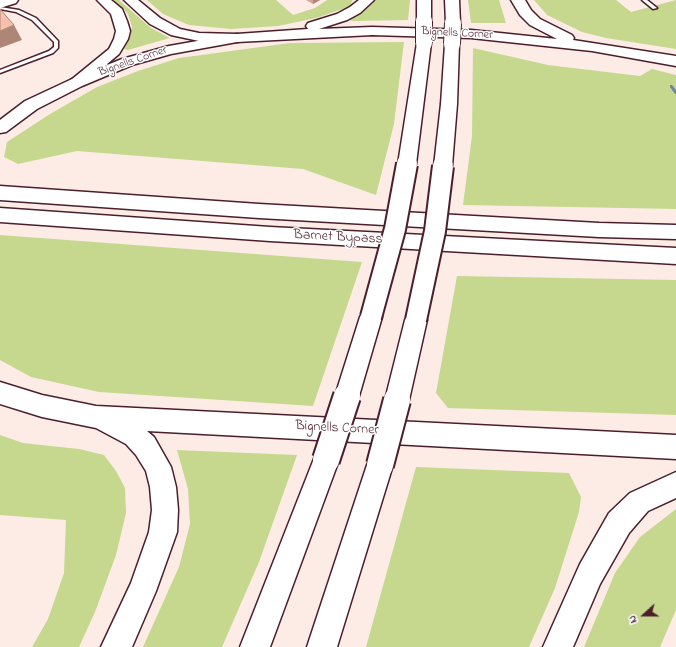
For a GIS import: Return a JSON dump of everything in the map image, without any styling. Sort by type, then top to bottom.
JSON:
[{"type":"highway","points":[[272,35],[332,21],[355,10],[367,0]]},
{"type":"highway","points":[[255,647],[326,460],[371,317],[395,229],[408,164],[424,43],[424,0]]},
{"type":"highway","points":[[322,647],[380,465],[398,400],[435,231],[449,104],[453,23],[452,0]]},
{"type":"highway","points":[[518,0],[529,17],[542,27],[592,47]]},
{"type":"highway","name":"Bignells Corner","points":[[0,128],[30,105],[76,82],[127,62],[155,53],[237,38],[372,31],[457,33],[524,38],[592,47],[676,61]]},
{"type":"highway","points":[[0,114],[30,105]]},
{"type":"highway","name":"Barnet Bypass","points":[[0,193],[259,211],[599,230],[676,232]]},
{"type":"highway","name":"Barnet Bypass","points":[[0,215],[278,235],[676,256]]},
{"type":"highway","name":"Bignells Corner","points":[[0,393],[42,406],[96,417],[676,447]]},
{"type":"highway","points":[[96,417],[135,436],[145,446],[158,467],[165,502],[163,532],[157,552],[142,591],[116,647]]},
{"type":"highway","points":[[558,647],[590,574],[619,523],[639,502],[676,485]]},
{"type":"street","points":[[0,4],[12,0]]},
{"type":"street","name":"Bignells Corner","points":[[76,82],[104,61],[114,51],[121,39],[123,31],[117,12],[103,0]]},
{"type":"street","name":"Bignells Corner","points":[[130,0],[156,21],[176,32],[199,37],[237,38]]},
{"type":"lane","points":[[644,0],[655,8]]},
{"type":"lane","points":[[0,8],[17,11],[34,19],[56,42],[56,47],[51,52],[0,72]]},
{"type":"green space","points":[[111,0],[119,0],[151,28],[170,38],[128,50],[124,49],[130,37],[132,27],[128,14],[122,7]]},
{"type":"green space","points":[[147,0],[276,0],[293,15],[315,8],[327,0],[353,0],[349,7],[316,18],[278,26],[231,29],[189,25],[163,14]]},
{"type":"green space","points":[[375,0],[410,0],[408,20],[349,20],[367,8]]},
{"type":"green space","points":[[468,0],[499,0],[506,23],[471,23]]},
{"type":"green space","points":[[534,0],[616,0],[631,12],[676,0],[676,49],[606,38],[582,32],[547,15]]},
{"type":"green space","points":[[404,42],[394,124],[376,195],[303,169],[77,151],[18,164],[4,157],[7,142],[50,114],[97,87],[138,71],[179,58],[290,43]]},
{"type":"green space","points":[[473,48],[548,65],[640,76],[652,69],[676,75],[676,209],[463,205],[472,136]]},
{"type":"green space","points":[[0,235],[362,262],[313,406],[99,392],[31,377],[0,360]]},
{"type":"green space","points":[[457,276],[676,280],[676,415],[448,408],[436,393]]},
{"type":"green space","points":[[0,435],[23,443],[79,449],[104,455],[116,471],[125,488],[126,513],[116,555],[95,612],[79,647],[32,647],[48,619],[64,573],[66,520],[0,515]]},
{"type":"green space","points":[[177,450],[297,455],[259,562],[222,647],[143,647],[179,567],[190,524],[188,489]]},
{"type":"green space","points":[[416,467],[569,473],[581,497],[579,512],[555,588],[529,647],[366,647]]},
{"type":"green space","points":[[676,509],[676,610],[660,647],[584,647],[615,573],[640,537]]},
{"type":"building","points":[[0,9],[14,25],[0,31]]},
{"type":"waterway","points":[[671,86],[676,93]]}]
